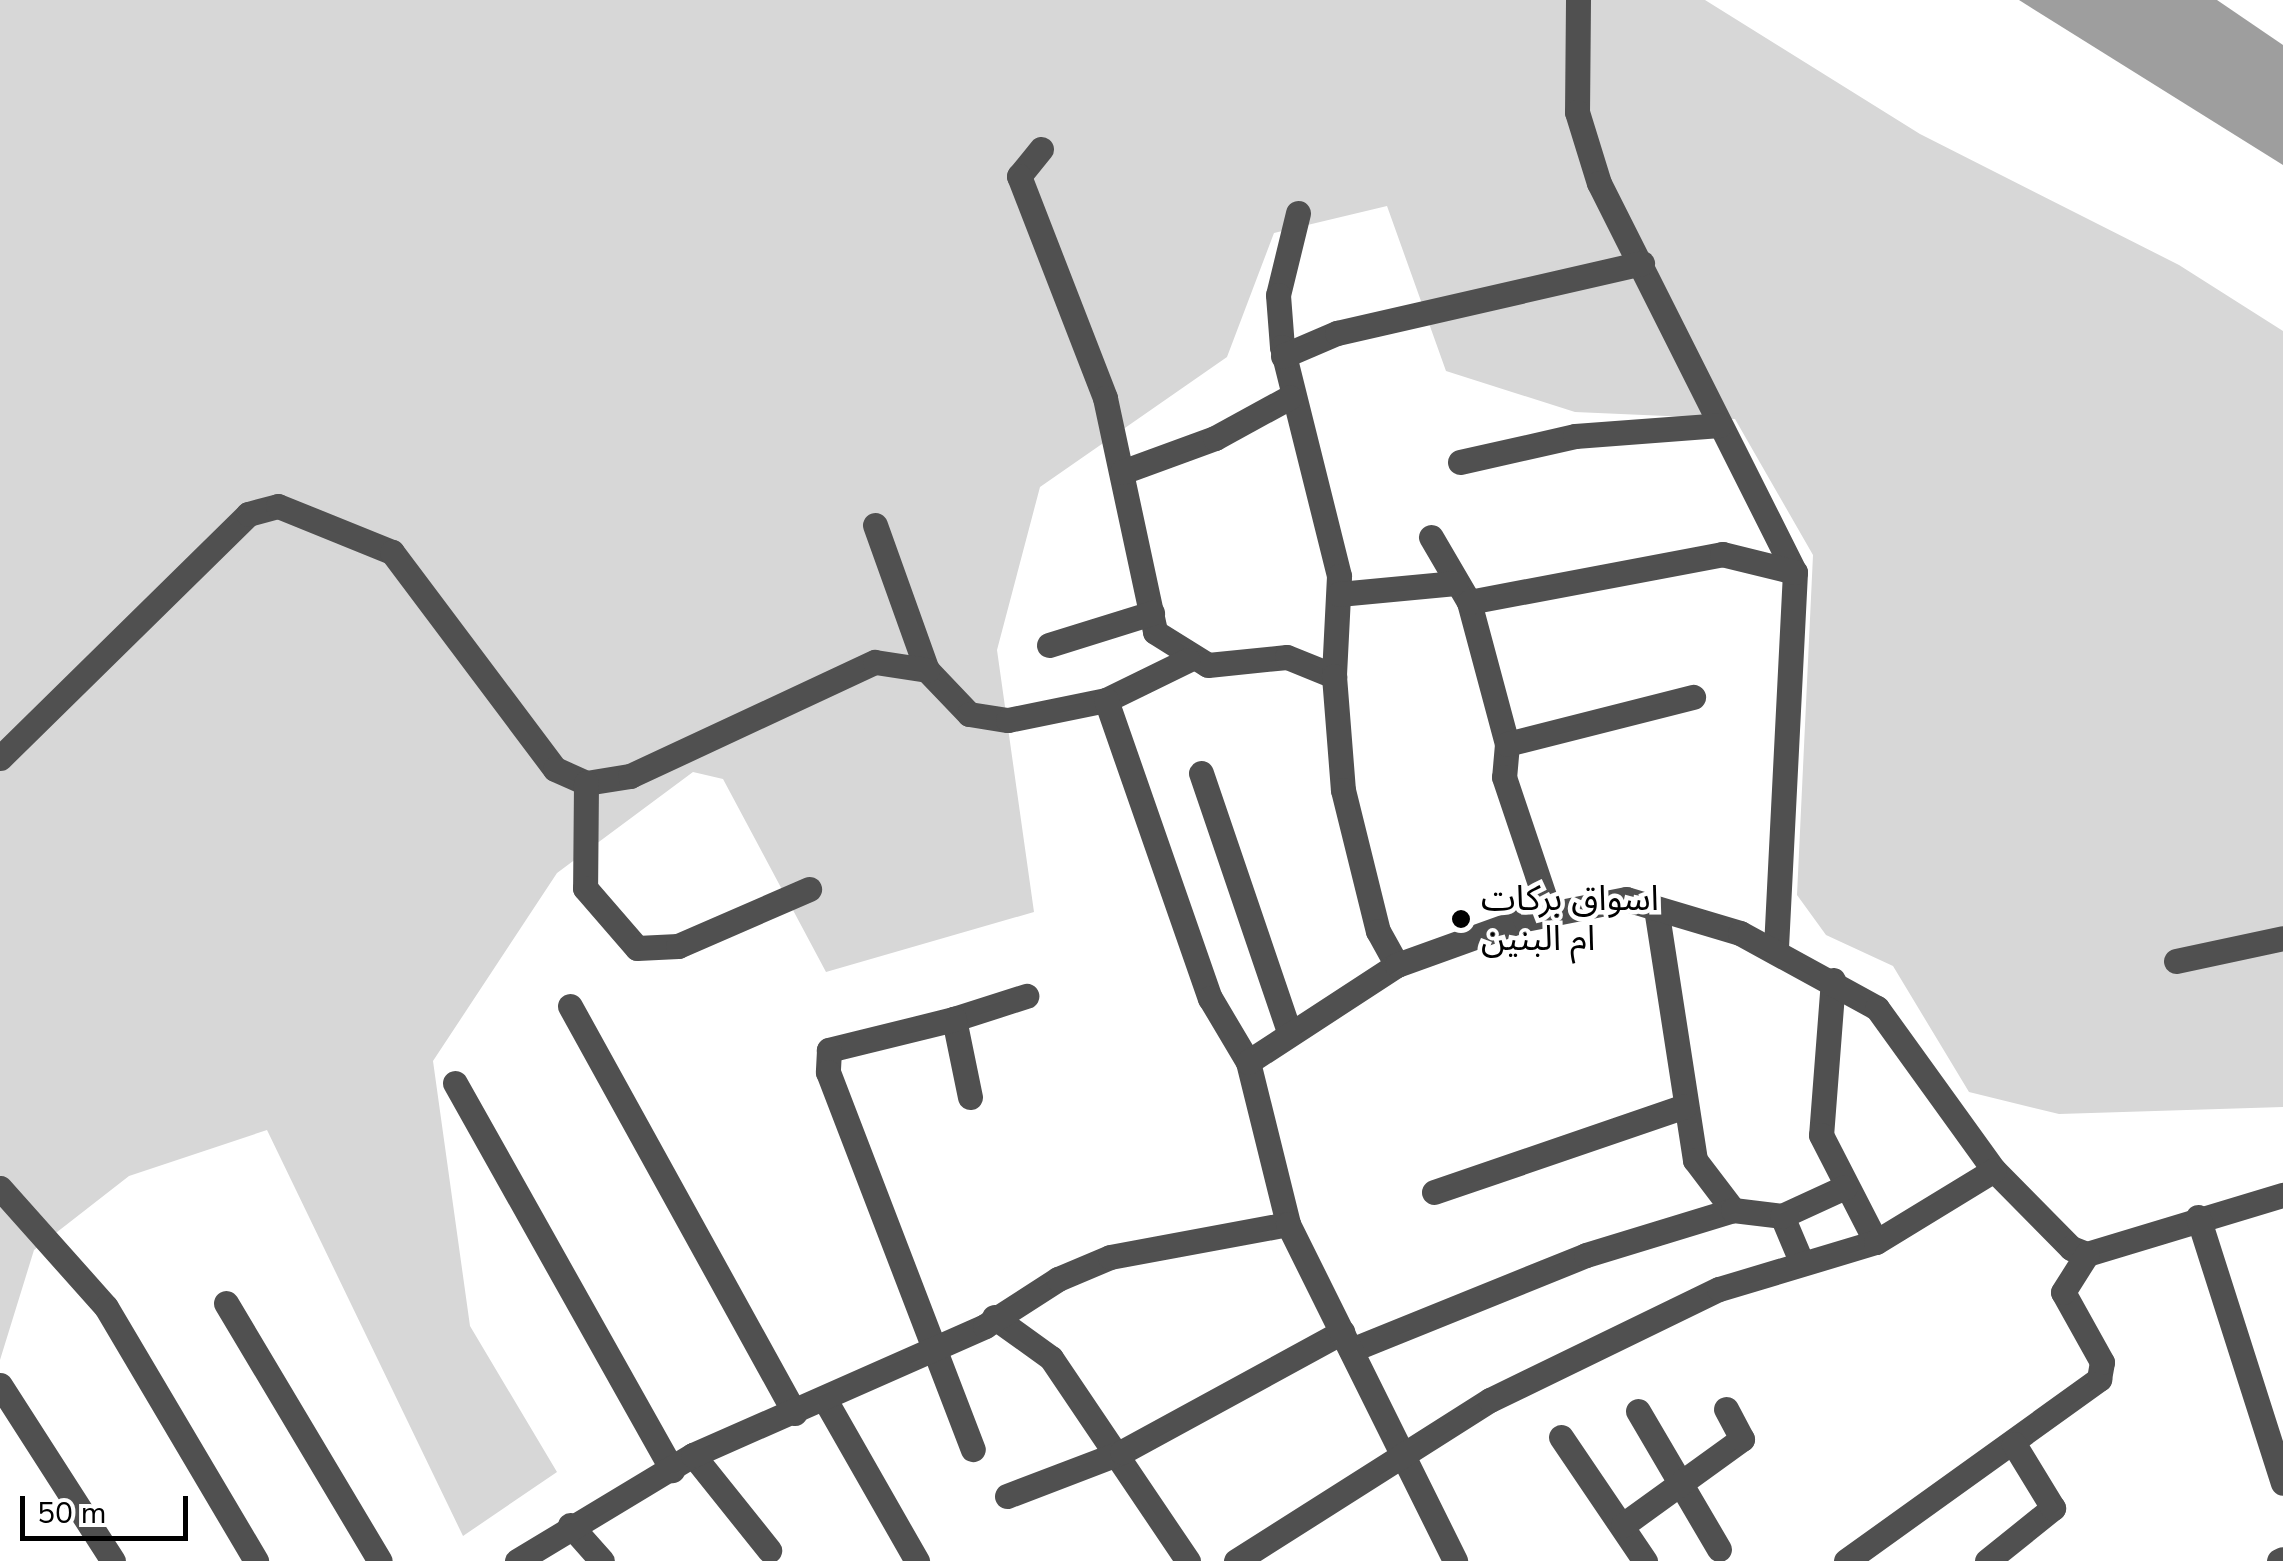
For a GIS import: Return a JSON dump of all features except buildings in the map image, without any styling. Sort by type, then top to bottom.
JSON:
[{"type":"street","points":[[1578,0],[1577,112],[1599,183],[1795,572],[1798,648],[1776,950]]},
{"type":"street","points":[[1040,149],[1019,176],[1072,298],[1122,472],[1155,632],[1188,660]]},
{"type":"street","points":[[1298,213],[1278,295],[1283,356],[1339,594],[1334,676],[1343,790],[1378,931],[1398,964]]},
{"type":"street","points":[[1283,356],[1338,333],[1642,263]]},
{"type":"street","points":[[1122,472],[1215,438],[1290,397]]},
{"type":"street","points":[[1460,462],[1576,436],[1720,425]]},
{"type":"street","points":[[0,758],[248,514],[278,506],[392,552],[555,769],[586,783],[630,776],[874,662],[927,670]]},
{"type":"street","points":[[875,525],[927,670],[969,714],[1008,720],[1106,700],[1188,660],[1287,657],[1334,676]]},
{"type":"street","points":[[1431,537],[1462,592],[1506,744],[1504,777],[1551,917]]},
{"type":"street","points":[[1339,594],[1462,592],[1722,554],[1795,572]]},
{"type":"street","points":[[1049,645],[1152,614]]},
{"type":"street","points":[[1506,744],[1693,696]]},
{"type":"street","points":[[1106,700],[1210,998],[1248,1062],[1288,1224],[1455,1561]]},
{"type":"street","points":[[1201,772],[1289,1032]]},
{"type":"street","points":[[586,783],[585,888],[637,948],[678,946],[809,889]]},
{"type":"street","points":[[1248,1062],[1398,964],[1551,917],[1626,899],[1776,950],[1876,1008],[1994,1170],[2070,1248],[2088,1254],[2198,1217],[2283,1195]]},
{"type":"street","points":[[1656,908],[1695,1160],[1733,1210]]},
{"type":"street","points":[[2176,961],[2283,938]]},
{"type":"street","points":[[1833,980],[1821,1136],[1876,1242]]},
{"type":"street","points":[[973,1448],[939,1344],[828,1061],[829,1050],[954,1019],[1026,996]]},
{"type":"street","points":[[570,1006],[795,1413]]},
{"type":"street","points":[[954,1019],[970,1097]]},
{"type":"street","points":[[456,1082],[682,1463],[768,1550]]},
{"type":"street","points":[[1434,1192],[1686,1106]]},
{"type":"street","points":[[1236,1561],[1490,1400],[1719,1289],[1876,1242],[1994,1170]]},
{"type":"street","points":[[1007,1496],[1122,1452],[1346,1341],[1586,1256],[1733,1210],[1782,1216],[1845,1187]]},
{"type":"street","points":[[0,1188],[106,1307],[256,1561]]},
{"type":"street","points":[[1782,1216],[1801,1262]]},
{"type":"street","points":[[2198,1217],[2283,1483]]},
{"type":"street","points":[[523,1560],[570,1526],[682,1463],[939,1344],[1110,1257],[1288,1224]]},
{"type":"street","points":[[1846,1561],[2099,1380],[2102,1362],[2063,1292],[2088,1254]]},
{"type":"street","points":[[226,1303],[380,1561]]},
{"type":"street","points":[[994,1317],[1050,1358],[1122,1452],[1188,1561]]},
{"type":"street","points":[[0,1385],[113,1561]]},
{"type":"street","points":[[824,1398],[917,1561]]},
{"type":"street","points":[[1623,1525],[1742,1439],[1726,1409]]},
{"type":"street","points":[[1638,1411],[1684,1482],[1719,1549]]},
{"type":"street","points":[[1561,1437],[1645,1561]]},
{"type":"street","points":[[1987,1561],[2054,1508],[2014,1444]]},
{"type":"street","points":[[570,1526],[602,1561]]},
{"type":"shaded area","points":[[0,0],[1705,0],[1920,134],[2179,265],[2283,331],[2283,1107],[2059,1114],[1969,1092],[1893,966],[1826,935],[1797,895],[1813,555],[1735,419],[1575,412],[1446,371],[1387,206],[1274,233],[1227,357],[1040,487],[997,650],[1034,912],[826,972],[723,779],[693,772],[557,873],[433,1061],[470,1326],[557,1472],[463,1536],[267,1130],[129,1176],[34,1250],[0,1360]]},
{"type":"shaded area","points":[[2019,0],[2217,0],[2283,45],[2283,165]]},
{"type":"place","name":"اسواق بركات ام البنين","points":[[1461,919]]}]
